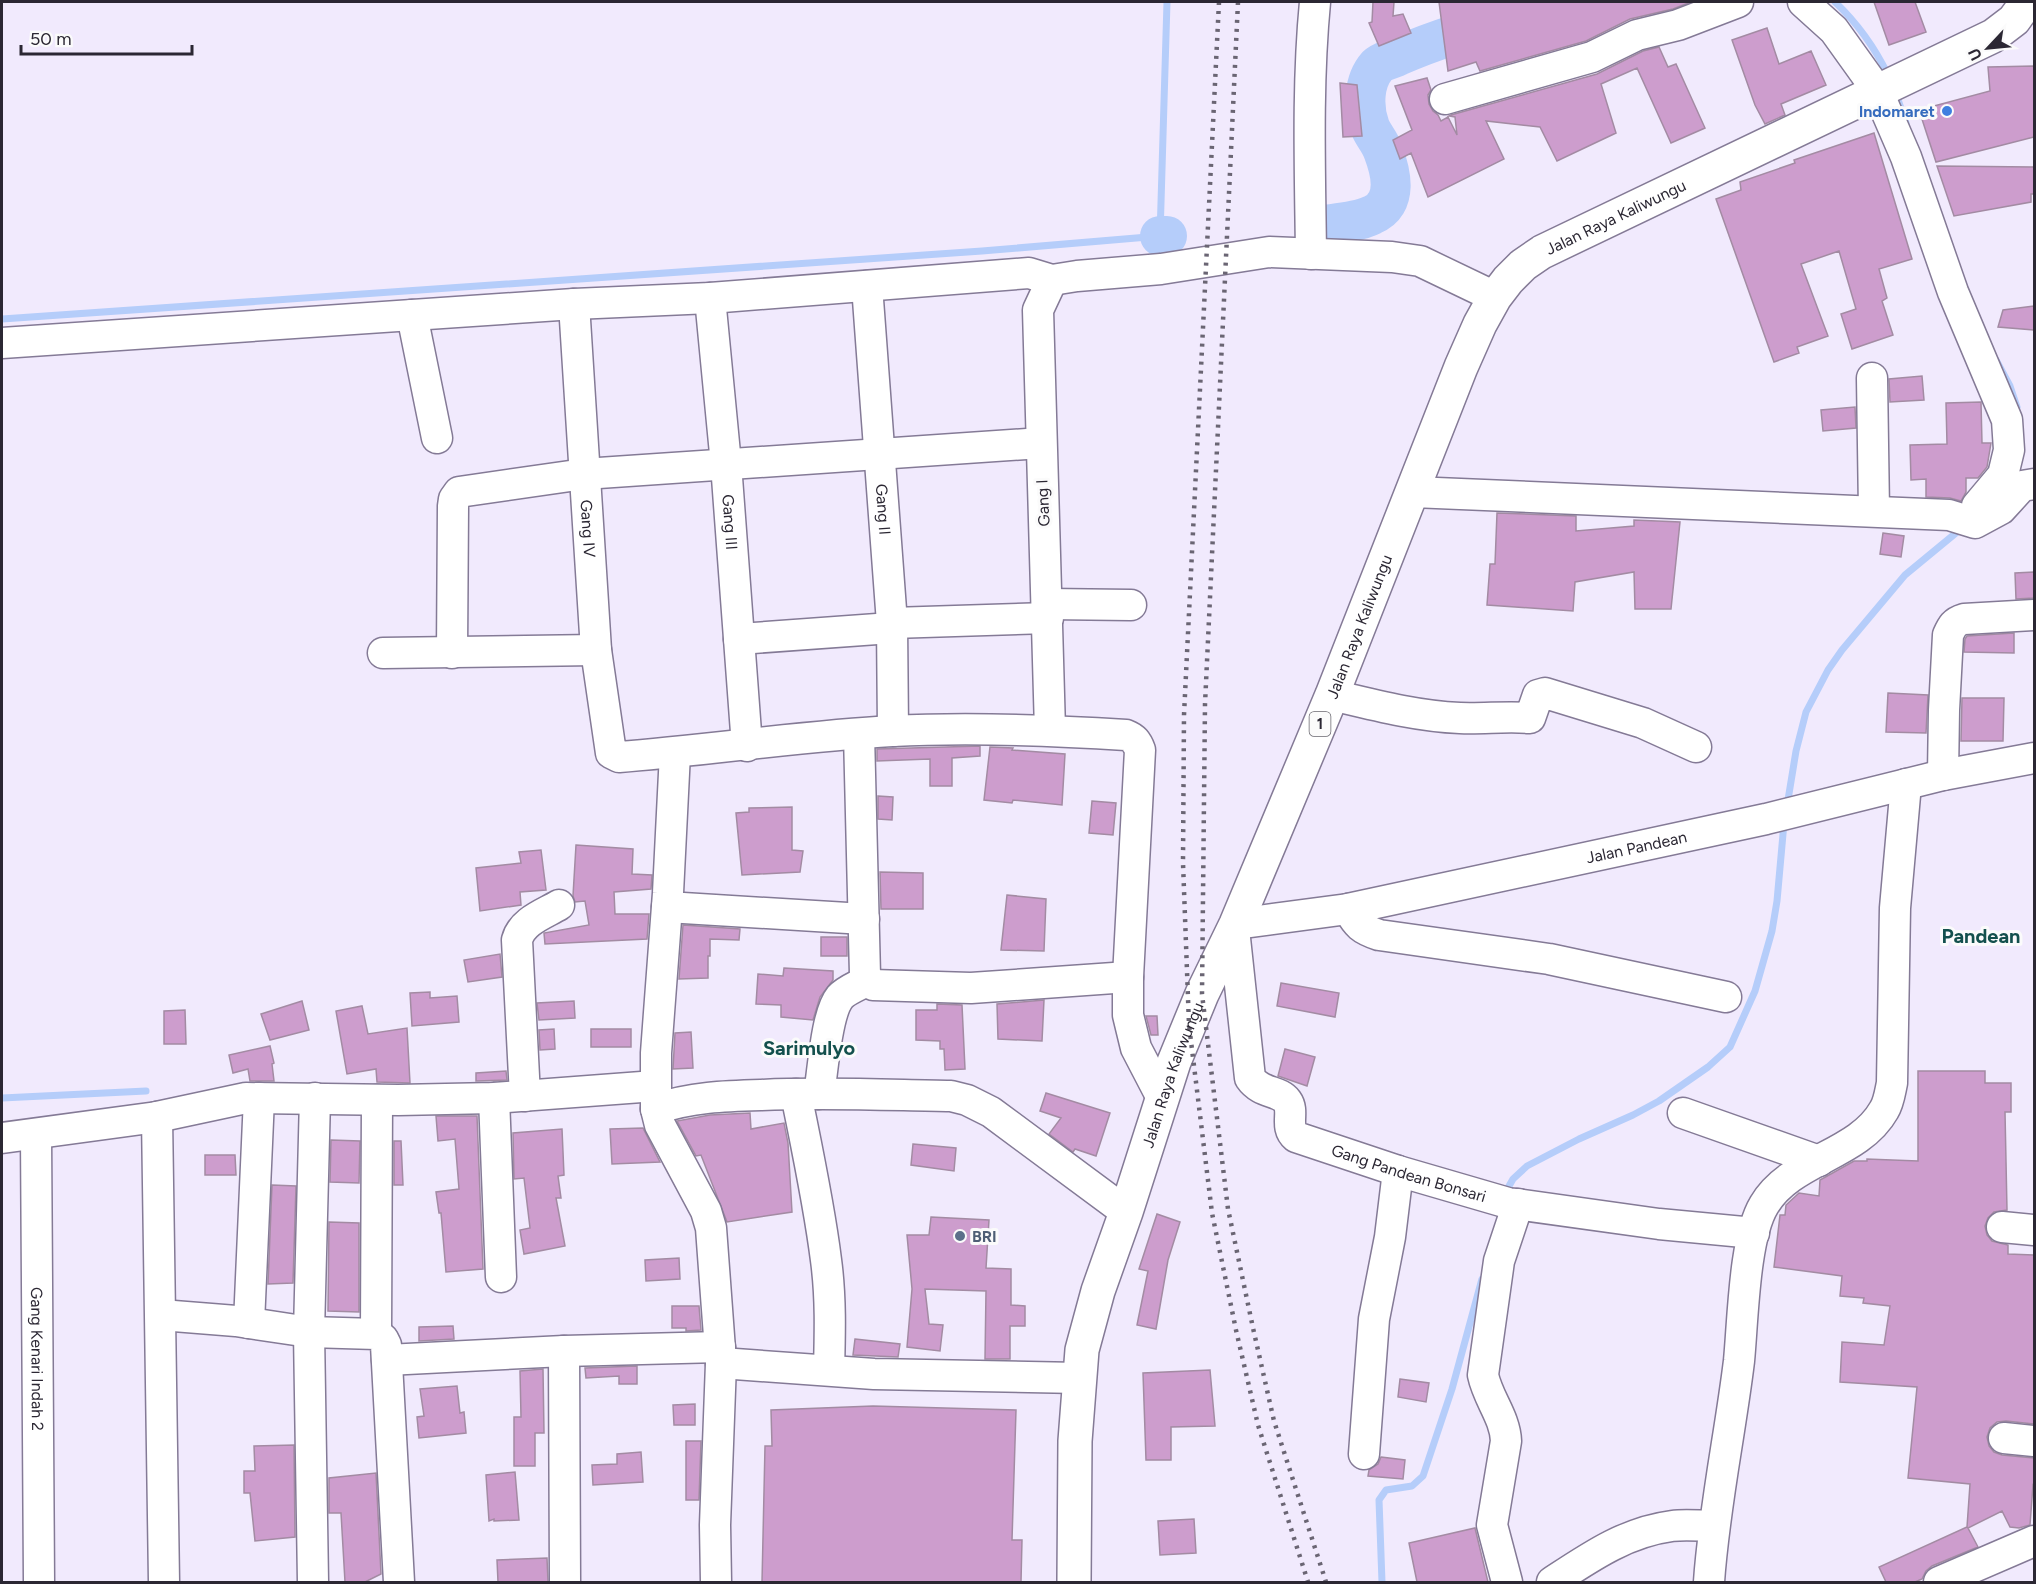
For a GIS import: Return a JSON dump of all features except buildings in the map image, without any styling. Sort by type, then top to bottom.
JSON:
[{"type":"main road","name":"Jalan Raya Kaliwungu","points":[[1074,1582],[1075,1441],[1079,1378],[1082,1350],[1098,1291],[1174,1062],[1202,994],[1235,927],[1332,695],[1461,367],[1495,297],[1523,265],[1542,252],[1993,36],[2029,6]]},
{"type":"street","points":[[1311,254],[1310,50],[1315,2]]},
{"type":"street","points":[[1445,99],[1592,57],[1637,35],[1678,25],[1738,2]]},
{"type":"street","points":[[1803,2],[1888,85],[1906,157],[1953,292],[2007,420],[2009,450],[2003,475],[1967,521]]},
{"type":"street","points":[[2,343],[574,304],[710,298],[1029,273],[1053,280],[1161,269],[1269,252],[1392,256],[1420,261],[1495,297]]},
{"type":"street","name":"Gang I","points":[[1050,730],[1038,310],[1053,280]]},
{"type":"street","name":"Gang II","points":[[867,286],[891,626],[893,731]]},
{"type":"street","name":"Gang III","points":[[710,298],[726,464],[747,746]]},
{"type":"street","name":"Gang IV","points":[[574,304],[596,650],[611,753],[619,757],[675,753]]},
{"type":"street","points":[[412,315],[436,438]]},
{"type":"street","points":[[1872,378],[1874,511]]},
{"type":"street","points":[[452,653],[453,506],[456,495],[465,490],[584,474],[1041,443]]},
{"type":"street","points":[[1413,492],[1874,511],[1949,515],[1967,521],[2001,509],[2022,486],[2034,484]]},
{"type":"street","points":[[739,639],[1131,605]]},
{"type":"street","points":[[1943,775],[1944,710],[1948,636],[1951,627],[1956,621],[1964,619],[2034,615]]},
{"type":"street","points":[[383,653],[596,650]]},
{"type":"street","points":[[1332,695],[1419,714],[1459,718],[1530,718],[1538,695],[1543,693],[1643,723],[1696,747]]},
{"type":"street","points":[[716,1582],[715,1526],[721,1355],[709,1219],[660,1125],[656,1099],[656,1053],[675,753],[893,731],[1050,730],[1126,735],[1132,738],[1140,750],[1128,1015],[1140,1058],[1162,1098]]},
{"type":"street","points":[[859,734],[865,975],[873,985],[971,988],[1128,977]]},
{"type":"street","name":"Jalan Pandean","points":[[1235,927],[1348,909],[1766,819],[1943,775],[2034,758]]},
{"type":"street","points":[[1708,1582],[1757,1217],[1771,1196],[1783,1184],[1852,1143],[1878,1119],[1886,1107],[1892,1083],[1895,908],[1906,784]]},
{"type":"street","points":[[525,1096],[517,940],[522,929],[529,923],[559,905]]},
{"type":"street","points":[[667,907],[864,920]]},
{"type":"street","points":[[1348,909],[1356,924],[1366,931],[1379,935],[1549,959],[1726,997]]},
{"type":"street","name":"Gang Pandean Bonsari","points":[[1235,927],[1250,1078],[1262,1090],[1282,1096],[1287,1102],[1291,1109],[1290,1129],[1296,1137],[1398,1171],[1505,1202],[1659,1224],[1754,1233]]},
{"type":"street","points":[[829,1370],[830,1306],[826,1260],[810,1163],[808,1094],[840,997],[868,980]]},
{"type":"street","points":[[2,1138],[157,1117],[246,1098],[377,1100],[525,1096],[678,1101],[705,1097],[808,1094],[951,1096],[966,1100],[991,1112],[1126,1212]]},
{"type":"street","points":[[249,1323],[259,1098]]},
{"type":"street","points":[[313,1582],[309,1332],[315,1098]]},
{"type":"street","points":[[494,1098],[501,1277]]},
{"type":"street","points":[[377,1100],[381,1347],[399,1582]]},
{"type":"street","points":[[1683,1113],[1819,1161]]},
{"type":"street","points":[[157,1117],[164,1582]]},
{"type":"street","name":"Gang Kenari Indah 2","points":[[36,1135],[39,1582]]},
{"type":"street","points":[[1364,1454],[1374,1319],[1390,1237],[1398,1171]]},
{"type":"street","points":[[1505,1202],[1484,1375],[1487,1390],[1506,1430],[1492,1525],[1508,1582]]},
{"type":"street","points":[[2002,1227],[2034,1230]]},
{"type":"street","points":[[161,1315],[249,1323],[309,1332],[381,1347],[721,1355],[874,1374],[1079,1378]]},
{"type":"street","points":[[564,1351],[565,1582]]},
{"type":"street","points":[[2004,1438],[2034,1441]]},
{"type":"street","points":[[1552,1582],[1603,1549],[1633,1535],[1675,1526],[1714,1526]]},
{"type":"street","points":[[1939,1582],[2034,1541]]},
{"type":"waterway","points":[[2,319],[982,251],[1160,236],[1167,2]]},
{"type":"waterway","points":[[1323,225],[1355,221],[1372,215],[1381,210],[1389,195],[1391,187],[1388,168],[1382,148],[1370,127],[1365,104],[1369,80],[1377,66],[1384,61],[1438,40],[1563,2]]},
{"type":"waterway","points":[[1835,2],[1864,36],[1888,75]]},
{"type":"waterway","points":[[1895,91],[1906,123]]},
{"type":"waterway","points":[[1160,236],[1167,236]]},
{"type":"waterway","points":[[1996,360],[2010,386],[2017,407]]},
{"type":"waterway","points":[[1787,806],[1796,751],[1806,712],[1828,670],[1905,575],[1962,528]]},
{"type":"waterway","points":[[1505,1193],[1513,1179],[1527,1166],[1659,1101],[1708,1067],[1730,1047],[1755,991],[1772,931],[1784,823]]},
{"type":"waterway","points":[[2,1098],[146,1091]]},
{"type":"waterway","points":[[1382,1582],[1379,1500],[1386,1490],[1412,1486],[1423,1476],[1452,1389],[1482,1279]]},
{"type":"railway","points":[[1219,2],[1184,715],[1183,863],[1189,1025],[1212,1213],[1236,1330],[1258,1425],[1308,1582]]},
{"type":"railway","points":[[1238,2],[1205,704],[1202,994],[1228,1209],[1253,1328],[1274,1421],[1326,1582]]},
{"type":"place","name":"Indomaret","points":[[1947,111]]},
{"type":"place","name":"BRI","points":[[960,1236]]},
{"type":"district","name":"Pandean","points":[[1981,936]]},
{"type":"district","name":"Sarimulyo","points":[[809,1048]]}]
